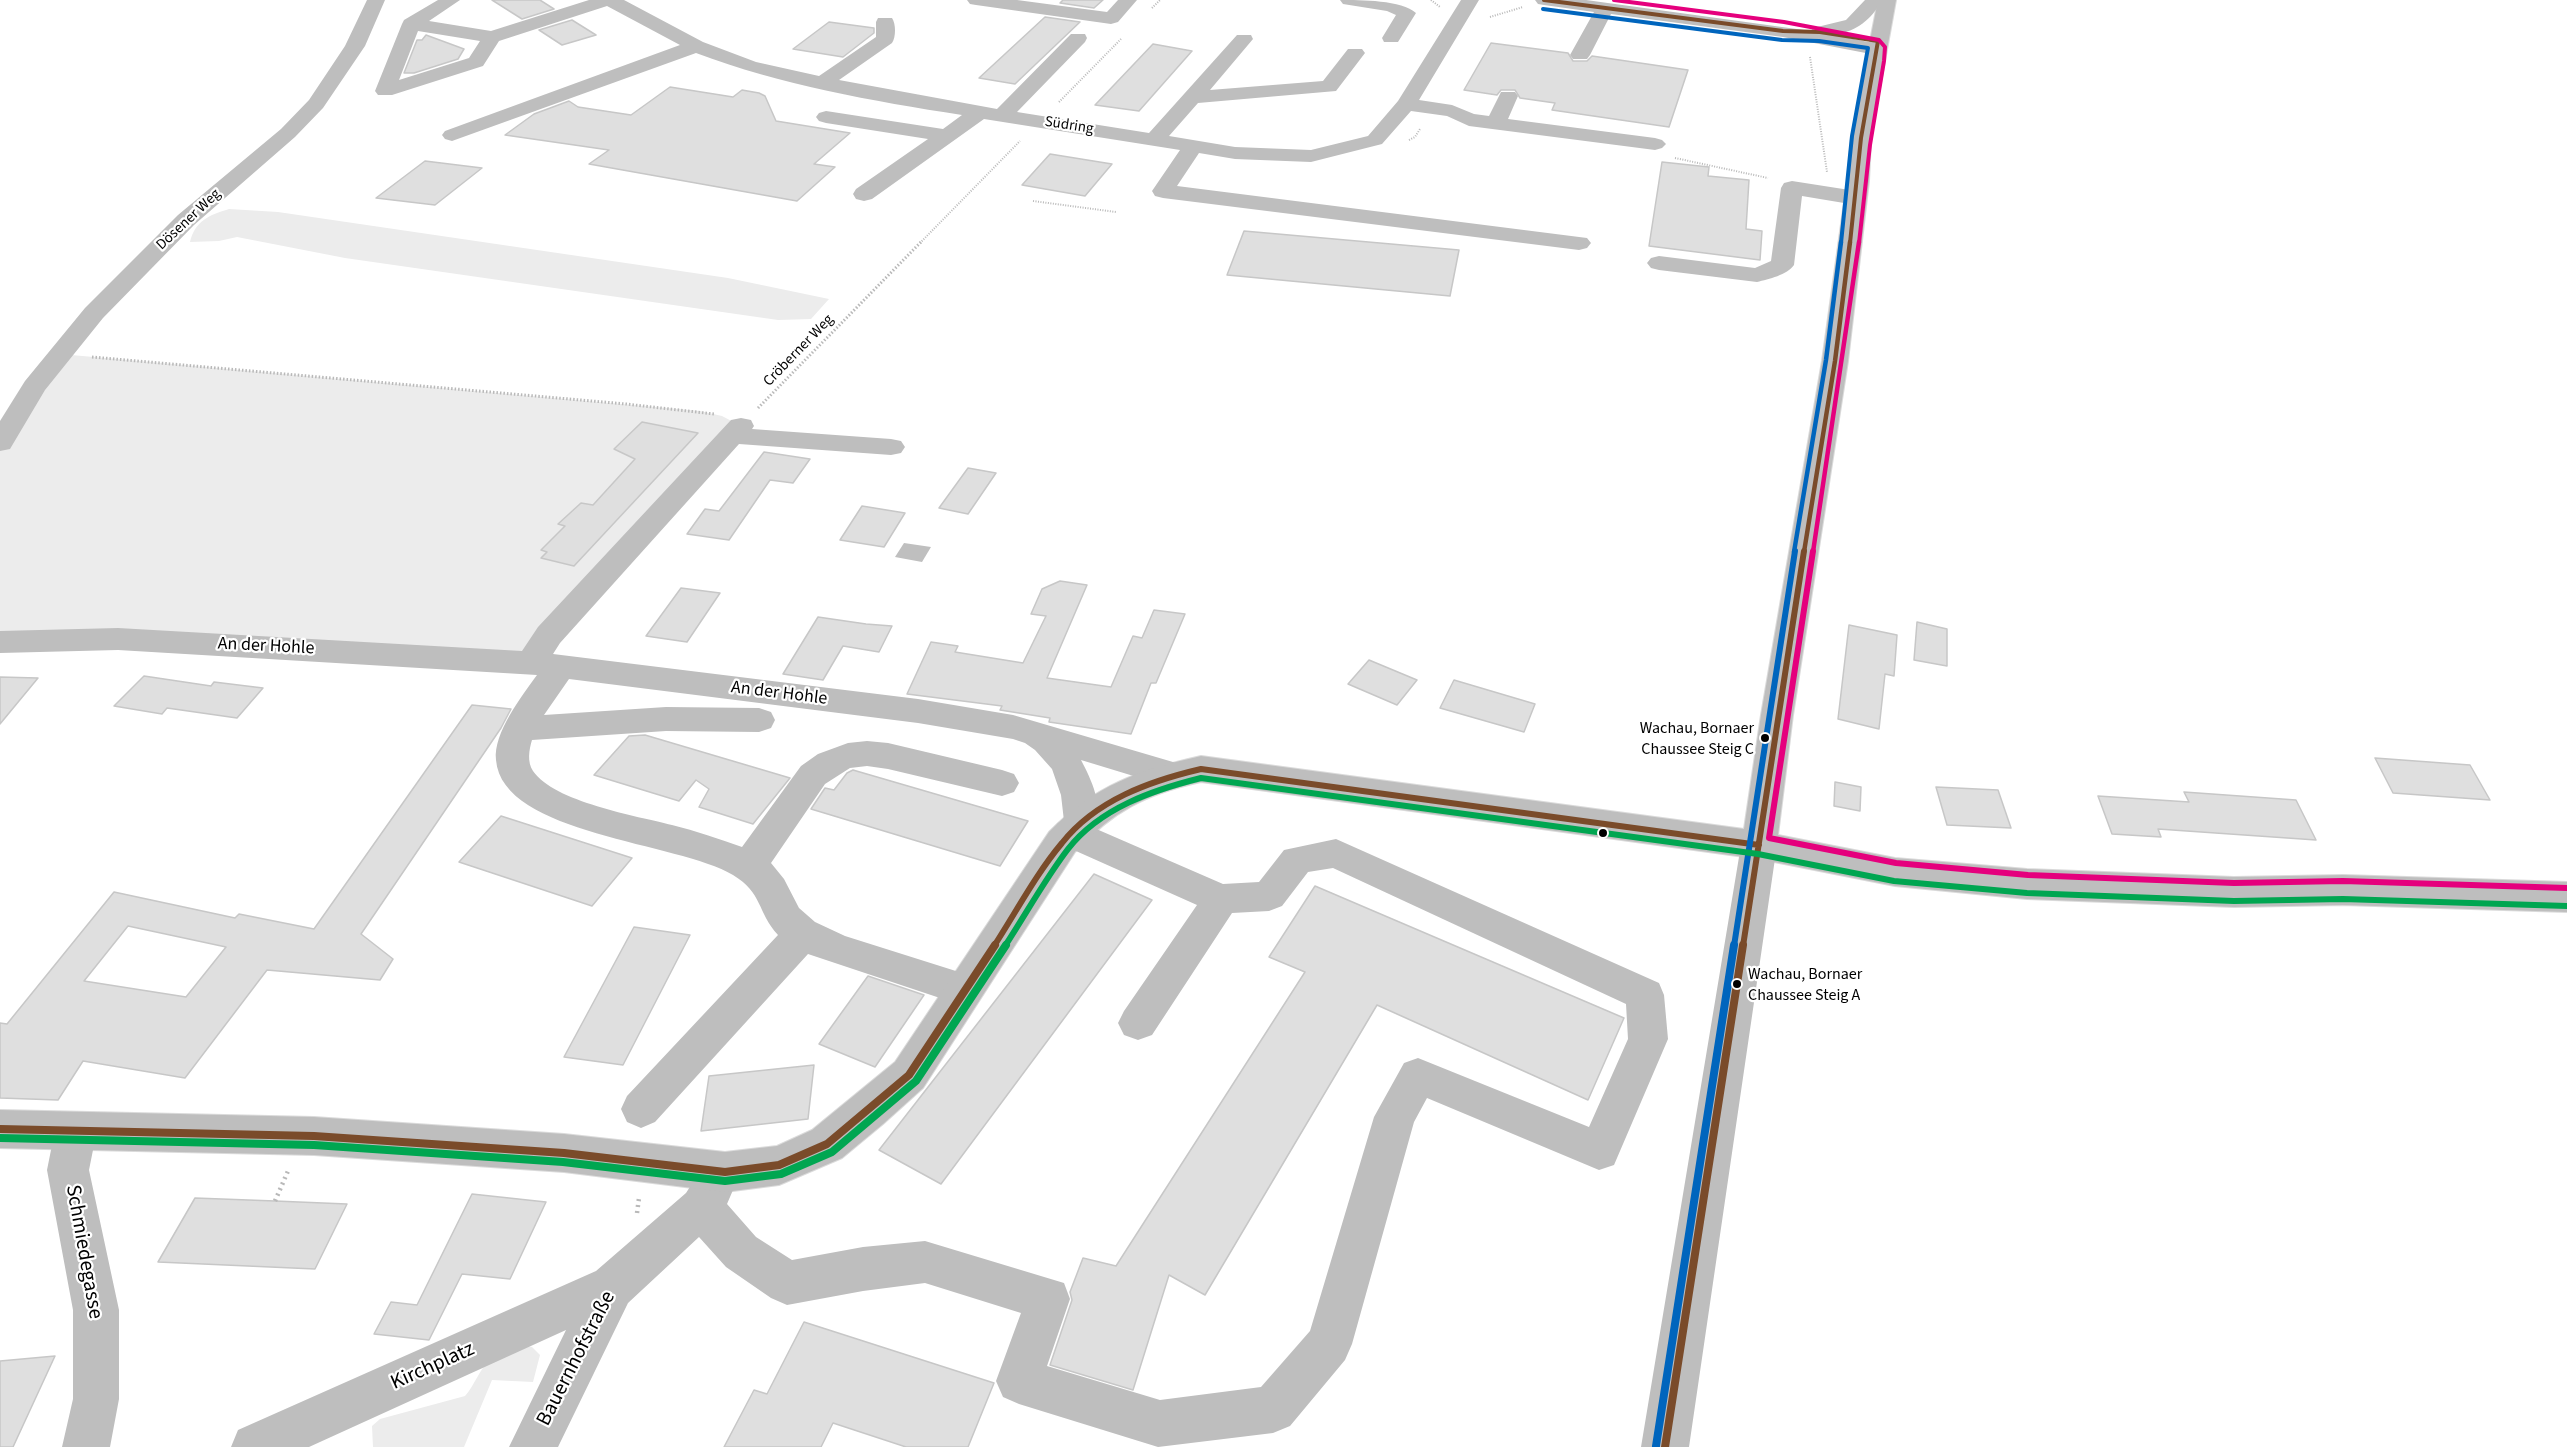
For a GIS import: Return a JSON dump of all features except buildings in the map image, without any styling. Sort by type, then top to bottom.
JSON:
[{"type":"street","name":"Dösener Weg","points":[[0,443],[34,387],[94,313],[186,220],[288,133],[316,104],[355,46],[376,0]]},
{"type":"street","points":[[451,0],[411,24],[386,91],[476,62],[492,37]]},
{"type":"street","points":[[411,24],[492,37],[612,0]]},
{"type":"street","name":"Südring","points":[[612,0],[696,46],[748,66],[821,83],[1002,116],[1235,153],[1311,156],[1375,140],[1406,104],[1470,0]]},
{"type":"street","points":[[976,0],[1111,18],[1128,0]]},
{"type":"street","points":[[1349,0],[1391,6],[1407,13],[1391,38]]},
{"type":"street","points":[[1544,0],[1877,45]]},
{"type":"street","points":[[1820,32],[1855,24],[1862,20],[1874,0]]},
{"type":"street","points":[[1665,1447],[1760,846],[1777,715],[1835,361],[1856,198],[1861,138],[1887,0]]},
{"type":"street","points":[[1580,55],[1605,8]]},
{"type":"street","points":[[821,83],[885,39],[885,22]]},
{"type":"street","points":[[1783,31],[1820,32],[1877,45]]},
{"type":"street","points":[[1002,116],[1078,38]]},
{"type":"street","points":[[1154,140],[1244,39]]},
{"type":"street","points":[[452,135],[696,46]]},
{"type":"street","points":[[1192,97],[1329,87],[1355,53]]},
{"type":"street","points":[[999,94],[1020,98]]},
{"type":"street","points":[[1496,124],[1508,96]]},
{"type":"street","points":[[1406,104],[1452,111],[1469,120],[1496,124],[1610,128],[1656,144]]},
{"type":"street","points":[[864,194],[980,112]]},
{"type":"street","points":[[826,117],[947,136]]},
{"type":"street","points":[[1193,146],[1163,191],[1579,243]]},
{"type":"street","points":[[1659,262],[1757,275],[1782,265],[1792,188],[1856,198]]},
{"type":"street","points":[[891,447],[737,431],[549,635],[545,665],[511,755],[513,768],[522,784],[557,805],[709,851],[748,867],[766,881],[785,920],[803,934],[848,952],[964,990]]},
{"type":"street","name":"An der Hohle","points":[[0,642],[118,639],[545,665],[918,711],[1027,730]]},
{"type":"street","points":[[520,729],[666,718],[759,720]]},
{"type":"street","points":[[1027,730],[1173,775]]},
{"type":"street","points":[[1027,730],[1050,743],[1063,758],[1077,793],[1076,826]]},
{"type":"street","points":[[748,867],[813,775],[826,764],[850,754],[861,752],[888,756],[1002,783]]},
{"type":"street","points":[[0,1129],[314,1136],[564,1153],[726,1172],[779,1165],[827,1144],[909,1075],[1076,826],[1109,800],[1140,785],[1201,769],[1232,771],[1446,804],[1760,846],[1894,872],[2027,884],[2234,892],[2343,890],[2567,897]]},
{"type":"street","points":[[701,1207],[741,1252],[787,1283],[863,1269],[925,1262],[1048,1299],[1019,1381],[1160,1424],[1273,1409],[1329,1344],[1395,1117],[1418,1076],[1599,1151],[1648,1039],[1645,996],[1336,853],[1297,860],[1269,896],[1221,899],[1076,826]]},
{"type":"street","points":[[1138,1023],[1221,899]]},
{"type":"street","points":[[641,1109],[803,934]]},
{"type":"street","name":"Schmiedegasse","points":[[80,1131],[72,1150],[68,1170],[96,1311],[96,1399],[86,1447]]},
{"type":"street","name":"Bauernhofstraße","points":[[533,1447],[612,1287],[701,1207],[726,1172]]},
{"type":"street","name":"Kirchplatz","points":[[255,1447],[612,1287]]},
{"type":"path","points":[[1152,8],[1160,0]]},
{"type":"path","points":[[1486,22],[1491,15],[1525,7]]},
{"type":"path","points":[[1056,105],[1128,32]]},
{"type":"path","points":[[1656,144],[1670,157],[1763,176],[1792,188],[1799,183],[1827,174],[1809,54]]},
{"type":"path","name":"Cröberner Weg","points":[[737,431],[1028,133]]},
{"type":"path","points":[[1034,201],[1116,212]]},
{"type":"path","points":[[60,354],[700,411],[722,416],[737,431]]},
{"type":"path","points":[[275,1201],[290,1165]]},
{"type":"shaded area","points":[[229,209],[278,212],[728,278],[829,299],[811,319],[778,320],[345,258],[237,237],[219,241],[190,242],[199,224]]},
{"type":"shaded area","points":[[60,354],[700,411],[722,416],[741,426],[531,663],[0,642],[0,443]]},
{"type":"shaded area","points":[[904,543],[931,547],[922,562],[895,557]]},
{"type":"shaded area","points":[[523,1345],[532,1347],[540,1355],[533,1382],[492,1380],[464,1447],[373,1447],[372,1426],[380,1419],[465,1396],[483,1367],[491,1359]]},
{"type":"transit line","points":[[1544,0],[1783,31],[1820,32],[1878,41],[1861,138],[1858,181],[1835,361],[1777,715],[1759,845],[1665,1447]]},
{"type":"transit line","points":[[1614,0],[1784,22],[1879,40],[1885,47],[1870,145],[1848,329],[1769,838],[1896,863],[2028,875],[2234,883],[2343,881],[2567,888]]},
{"type":"transit line","points":[[1543,9],[1782,40],[1819,41],[1868,48],[1852,136],[1849,180],[1826,360],[1768,714],[1750,844],[1656,1446]]},
{"type":"transit line","points":[[0,1129],[314,1136],[564,1153],[725,1172],[779,1165],[827,1144],[909,1075],[1062,842],[1093,814],[1125,794],[1160,780],[1201,769],[1759,845]]},
{"type":"transit line","points":[[0,1138],[314,1145],[563,1162],[725,1181],[781,1174],[832,1152],[916,1081],[1069,848],[1084,833],[1114,811],[1146,794],[1201,778],[1758,854],[1894,881],[2027,893],[2234,901],[2343,899],[2567,906]]},
{"type":"place","name":"Wachau, Bornaer Chaussee Steig C","points":[[1765,738]]},
{"type":"place","name":"Wachau, Bornaer Chaussee Steig A","points":[[1737,984]]}]
